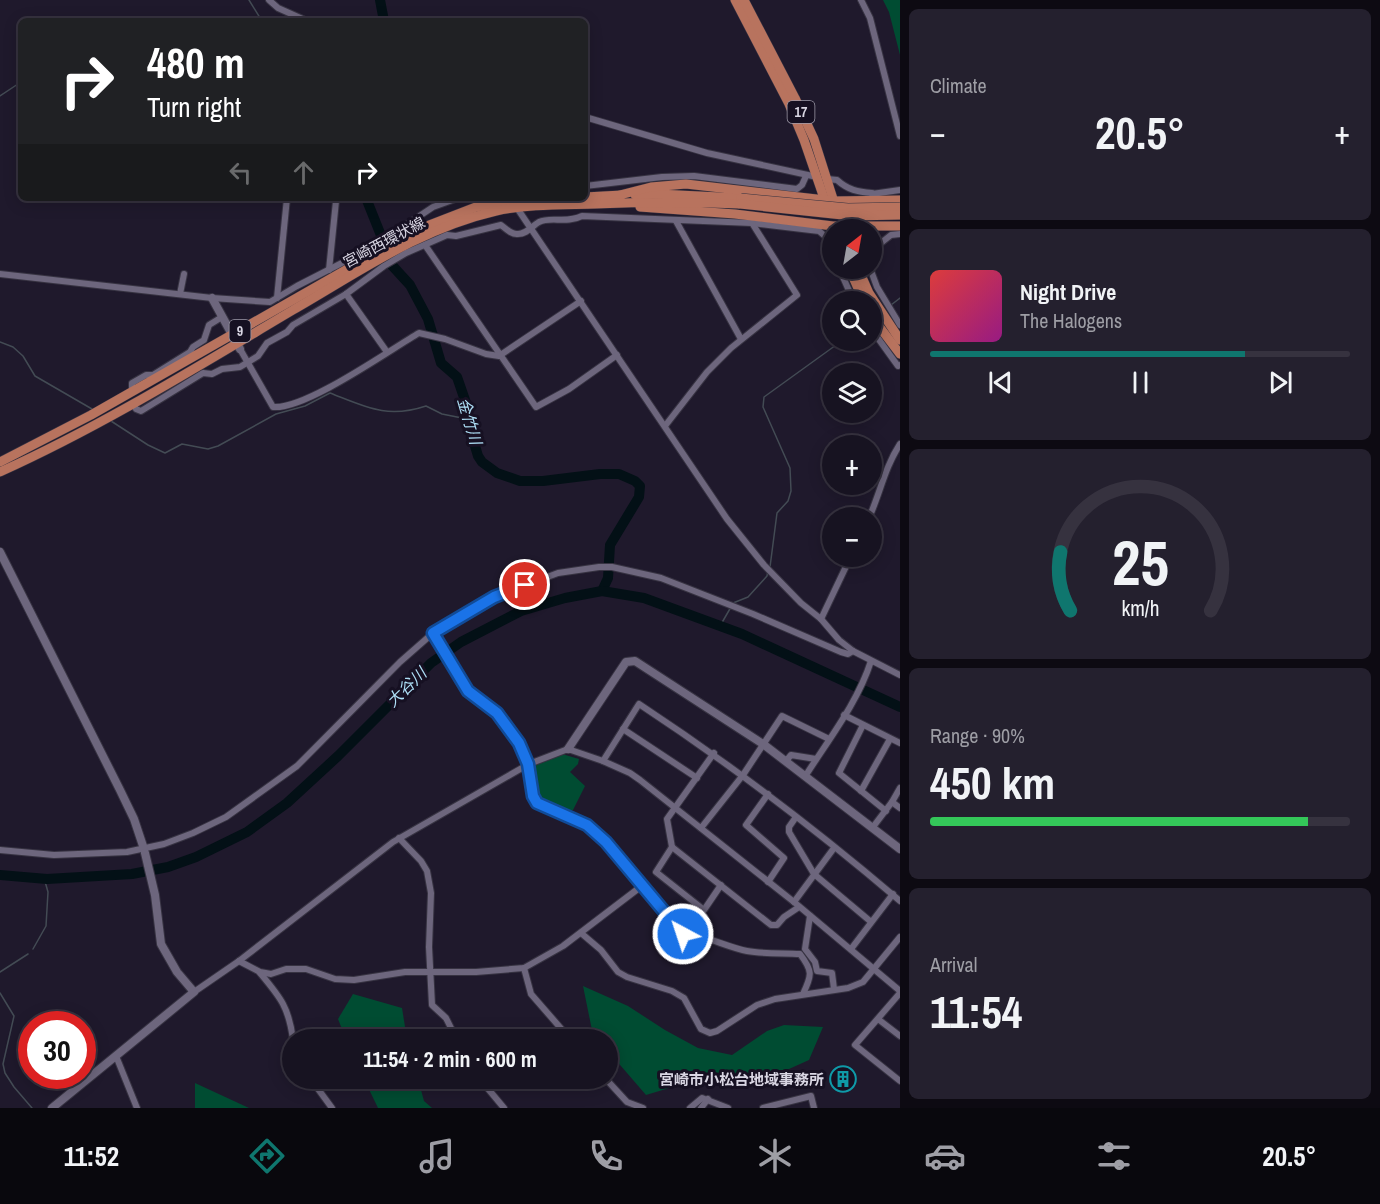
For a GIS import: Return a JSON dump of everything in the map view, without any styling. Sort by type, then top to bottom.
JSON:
[{"type":"main road","name":"17","points":[[735,0],[789,104],[835,219]]},
{"type":"main road","name":"17","points":[[744,0],[814,139],[820,179]]},
{"type":"main road","points":[[796,197],[808,193],[820,179]]},
{"type":"main road","points":[[616,199],[651,186],[686,184],[829,201],[871,197],[900,200]]},
{"type":"main road","name":"宮崎西環状線","points":[[588,197],[616,199]]},
{"type":"main road","points":[[616,199],[657,210],[735,214],[822,226]]},
{"type":"main road","name":"宮崎西環状線","points":[[588,200],[741,201],[848,208],[900,207]]},
{"type":"main road","name":"宮崎西環状線","points":[[0,472],[57,446],[134,405],[401,243],[426,225],[476,207],[513,202],[547,201]]},
{"type":"main road","name":"宮崎西環状線","points":[[741,201],[852,216],[900,215]]},
{"type":"main road","points":[[882,227],[900,226]]},
{"type":"main road","points":[[863,279],[869,293],[900,340]]},
{"type":"main road","points":[[882,331],[900,354]]},
{"type":"main road","name":"宮崎西環状線","points":[[0,462],[132,392],[236,343]]},
{"type":"street","points":[[269,0],[278,8],[300,18]]},
{"type":"street","points":[[861,0],[870,18],[900,136]]},
{"type":"street","points":[[588,118],[707,153],[820,179],[837,180],[842,185],[871,197],[900,190]]},
{"type":"street","points":[[588,186],[662,177],[694,176],[796,189],[802,186],[806,176]]},
{"type":"street","points":[[277,298],[287,201]]},
{"type":"street","points":[[329,270],[336,201]]},
{"type":"street","points":[[0,274],[212,298],[270,302],[297,285],[329,270],[378,256],[401,243],[433,207],[450,201]]},
{"type":"street","points":[[513,202],[727,519],[764,565],[801,603],[821,619],[839,640],[853,651],[900,675]]},
{"type":"street","points":[[401,243],[425,245],[447,235],[456,236],[501,225],[514,234],[520,234],[531,230],[540,222],[573,220],[582,216],[752,223],[819,231],[822,234]]},
{"type":"street","points":[[676,221],[741,339]]},
{"type":"street","points":[[666,426],[708,372],[741,339],[796,295],[752,223]]},
{"type":"street","points":[[882,242],[891,235],[900,234]]},
{"type":"street","points":[[425,245],[536,407],[569,389],[617,355]]},
{"type":"street","points":[[134,405],[141,411],[203,373],[212,374],[222,369],[240,367],[258,356],[267,343],[287,332],[293,325],[346,294],[378,256]]},
{"type":"street","points":[[180,294],[184,274]]},
{"type":"street","points":[[874,279],[900,325]]},
{"type":"street","points":[[346,294],[387,352]]},
{"type":"street","points":[[212,298],[273,407],[279,408],[308,399],[419,333],[499,356],[582,302]]},
{"type":"street","points":[[132,392],[132,383],[146,375],[153,375],[190,352],[193,347],[204,340],[209,325],[222,317]]},
{"type":"street","points":[[882,344],[898,366],[900,365]]},
{"type":"street","points":[[874,507],[889,460],[900,444]]},
{"type":"street","points":[[0,552],[134,819],[145,851],[155,895],[161,944],[177,972],[194,992]]},
{"type":"street","points":[[0,850],[54,855],[145,851],[193,833],[226,817],[297,766],[400,662],[434,634],[494,597],[558,573],[599,567],[638,571],[753,614],[841,652],[848,654],[853,651]]},
{"type":"street","points":[[821,619],[846,567]]},
{"type":"street","points":[[434,634],[468,691],[504,720],[519,743],[528,764],[533,796],[537,803],[587,825],[606,842],[683,934],[691,933],[749,952],[800,954],[809,966],[810,978],[803,994]]},
{"type":"street","points":[[51,1108],[194,992],[239,961],[399,838],[528,764],[568,749],[626,662],[635,661],[763,744],[900,849]]},
{"type":"street","points":[[806,775],[844,715],[871,661]]},
{"type":"street","points":[[603,761],[639,704],[714,753],[900,901]]},
{"type":"street","points":[[844,715],[900,743]]},
{"type":"street","points":[[701,828],[743,775],[782,716],[829,739]]},
{"type":"street","points":[[863,725],[839,773],[886,811]]},
{"type":"street","points":[[623,729],[697,777]]},
{"type":"street","points":[[861,791],[890,739]]},
{"type":"street","points":[[568,749],[630,773],[794,902],[900,992],[855,1045],[900,1081]]},
{"type":"street","points":[[714,753],[667,819],[672,847],[771,925],[777,926],[784,917],[800,907]]},
{"type":"street","points":[[786,761],[791,755],[816,759]]},
{"type":"street","points":[[873,827],[900,788]]},
{"type":"street","points":[[768,794],[746,825],[784,858],[768,882]]},
{"type":"street","points":[[892,802],[900,808]]},
{"type":"street","points":[[796,817],[789,827],[789,832],[814,874],[870,921]]},
{"type":"street","points":[[399,838],[421,861],[427,871],[431,893],[429,947],[432,1005],[446,1018],[452,1029]]},
{"type":"street","points":[[672,847],[656,872],[704,910],[721,885]]},
{"type":"street","points":[[794,902],[834,848]]},
{"type":"street","points":[[239,961],[260,972],[271,974],[286,969],[306,969],[335,979],[354,980],[405,972],[476,972],[524,968],[563,946],[643,885]]},
{"type":"street","points":[[851,949],[870,921],[893,894]]},
{"type":"street","points":[[810,916],[805,949],[817,971],[832,973],[834,988]]},
{"type":"street","points":[[581,933],[601,950],[618,972],[672,991],[684,998],[701,1029],[710,1033],[717,1031],[757,1005],[775,999],[855,986],[863,982],[900,937]]},
{"type":"street","points":[[524,968],[531,994],[561,1029]]},
{"type":"street","points":[[260,972],[280,998],[291,1018],[292,1029]]},
{"type":"street","points":[[878,1019],[900,1036]]},
{"type":"street","points":[[116,1056],[137,1108]]},
{"type":"street","points":[[318,1089],[332,1108]]},
{"type":"street","points":[[488,1089],[504,1108]]},
{"type":"street","points":[[615,1089],[627,1102],[643,1108]]},
{"type":"street","points":[[763,1108],[778,1107],[811,1096],[814,1108]]},
{"type":"street","points":[[690,1108],[702,1098],[728,1108]]},
{"type":"street","points":[[702,1108],[708,1099]]},
{"type":"green space","points":[[883,0],[900,0],[900,55],[889,12]]},
{"type":"green space","points":[[562,754],[579,759],[578,764],[570,772],[585,786],[573,810],[551,805],[540,798],[533,788],[533,765]]},
{"type":"green space","points":[[583,986],[628,1006],[698,1048],[732,1055],[767,1031],[784,1025],[823,1027],[809,1060],[769,1078],[735,1077],[696,1080],[646,1095],[618,1063],[618,1029],[592,1029]]},
{"type":"green space","points":[[353,994],[402,1008],[405,1029],[342,1029],[338,1019]]},
{"type":"green space","points":[[195,1083],[249,1108],[195,1108]]},
{"type":"green space","points":[[369,1089],[421,1089],[424,1101],[432,1108],[378,1108]]},
{"type":"waterway","points":[[249,0],[260,18]]},
{"type":"waterway","name":"金竹川","points":[[380,0],[383,18]]},
{"type":"waterway","points":[[0,96],[18,84]]},
{"type":"waterway","name":"金竹川","points":[[367,201],[382,238],[388,261],[410,285],[428,319],[441,363],[457,377],[466,403],[467,419],[478,456],[482,462],[497,473],[520,481],[619,474],[635,481],[640,486],[639,497],[610,545],[608,578],[602,591]]},
{"type":"waterway","points":[[891,305],[900,298]]},
{"type":"waterway","points":[[0,342],[13,347],[23,356],[35,376],[92,409]]},
{"type":"waterway","points":[[770,567],[777,513],[788,501],[791,491],[790,468],[763,407],[764,397],[828,351]]},
{"type":"waterway","points":[[111,421],[165,453],[182,444],[208,449],[218,446],[276,414],[305,406],[330,393],[377,410],[400,411],[426,406],[442,414],[467,419]]},
{"type":"waterway","points":[[733,603],[748,597],[767,576],[768,571]]},
{"type":"waterway","name":"大谷川","points":[[0,875],[47,879],[132,874],[168,867],[196,857],[247,832],[287,803],[338,756],[431,663],[461,642],[521,611],[565,598],[602,591],[644,598],[742,634],[900,707]]},
{"type":"waterway","points":[[720,626],[731,607]]},
{"type":"waterway","points":[[33,949],[46,926],[48,892],[44,878]]},
{"type":"waterway","points":[[0,972],[28,954]]},
{"type":"waterway","points":[[0,993],[14,1016],[3,1064],[5,1073],[32,1108]]},
{"type":"place","name":"宮崎市小松台地域事務所","points":[[843,1079]]},
{"type":"route","points":[[525,585],[494,597],[433,633],[468,691],[504,720],[519,743],[528,764],[533,796],[537,803],[587,825],[606,842],[683,934]]}]
